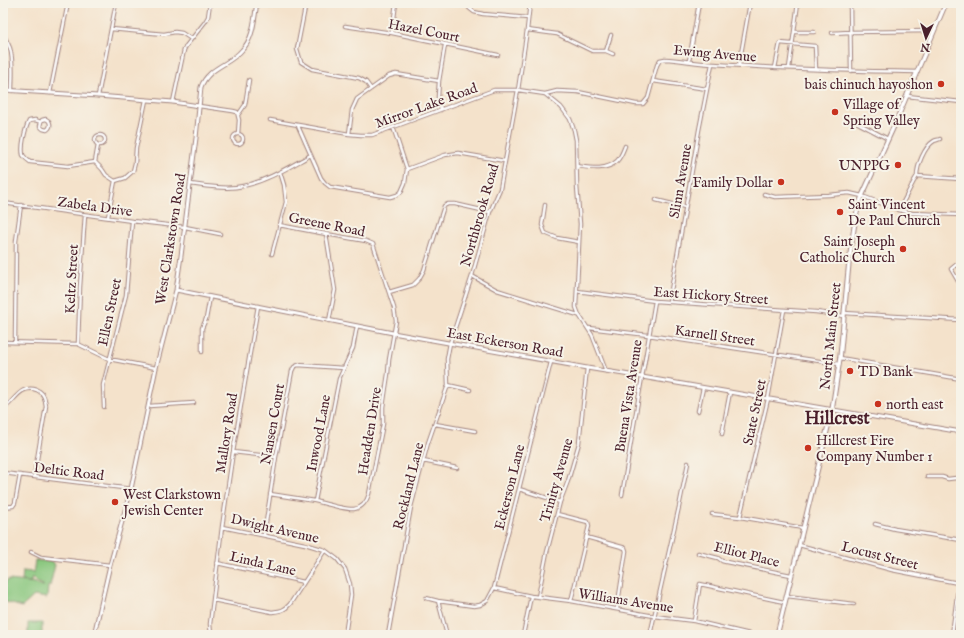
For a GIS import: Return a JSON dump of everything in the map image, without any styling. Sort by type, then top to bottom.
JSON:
[{"type":"main road","name":"North Main Street","points":[[777,635],[832,410],[840,364],[849,262],[855,220],[862,196],[907,96],[946,3]]},
{"type":"street","points":[[50,93],[68,3]]},
{"type":"street","points":[[98,96],[116,3]]},
{"type":"street","points":[[173,102],[184,50],[208,17],[210,3]]},
{"type":"street","name":"West Clarkstown Road","points":[[94,635],[110,565],[131,489],[156,368],[176,290],[196,138],[201,87],[203,80],[207,75],[238,55],[247,44],[253,29],[257,3]]},
{"type":"street","points":[[306,3],[297,49],[301,62],[312,68],[359,78],[366,82],[370,89]]},
{"type":"street","points":[[392,34],[396,3]]},
{"type":"street","points":[[467,3],[469,8],[474,12],[482,14],[528,18]]},
{"type":"street","name":"Northbrook Road","points":[[450,343],[472,276],[490,212],[500,189],[518,90],[530,3]]},
{"type":"street","points":[[689,61],[699,3]]},
{"type":"street","points":[[739,65],[750,3]]},
{"type":"street","points":[[789,68],[798,3]]},
{"type":"street","points":[[850,3],[851,71]]},
{"type":"street","name":"Hazel Court","points":[[345,26],[498,54]]},
{"type":"street","points":[[111,29],[164,34],[175,32],[182,33],[191,39]]},
{"type":"street","points":[[527,30],[558,34],[592,51],[606,51],[613,54]]},
{"type":"street","points":[[832,33],[934,31]]},
{"type":"street","points":[[794,32],[814,32]]},
{"type":"street","points":[[3,33],[10,48],[12,59],[12,91]]},
{"type":"street","points":[[606,51],[610,35]]},
{"type":"street","points":[[775,68],[780,43],[815,46],[816,69]]},
{"type":"street","points":[[441,110],[438,97],[445,45]]},
{"type":"street","name":"Ewing Avenue","points":[[545,94],[557,91],[578,92],[636,104],[643,104],[648,98],[657,65],[660,60],[665,59],[775,68],[917,72]]},
{"type":"street","name":"Slinn Avenue","points":[[668,302],[712,64]]},
{"type":"street","points":[[349,134],[352,110],[357,99],[389,76],[396,74],[439,81]]},
{"type":"street","points":[[238,115],[245,105],[248,80]]},
{"type":"street","points":[[653,81],[707,89]]},
{"type":"street","points":[[3,90],[173,102],[233,111],[237,112],[238,115],[238,134]]},
{"type":"street","name":"Mirror Lake Road","points":[[270,120],[349,134],[372,135],[494,90],[518,90],[545,94]]},
{"type":"street","points":[[545,94],[561,107],[570,119],[574,130],[576,140],[580,224],[576,307],[579,315],[592,334],[606,371]]},
{"type":"street","points":[[907,96],[961,102]]},
{"type":"street","points":[[115,181],[125,178],[133,171],[136,163],[136,148],[146,100]]},
{"type":"street","points":[[41,122],[40,126],[43,129],[47,130],[50,127],[48,120],[41,122],[35,120],[29,121],[26,128],[23,154],[30,162],[68,166],[95,162]]},
{"type":"street","points":[[856,122],[888,139]]},
{"type":"street","points":[[298,126],[325,184],[330,187],[390,197],[401,192],[405,183],[407,169],[392,127]]},
{"type":"street","points":[[95,162],[98,145],[94,139],[96,136],[100,135],[104,137],[104,142],[101,145],[98,145]]},
{"type":"street","points":[[899,210],[917,176],[917,168],[926,148],[934,141],[940,139]]},
{"type":"street","points":[[577,166],[602,168],[610,165],[617,160],[625,146]]},
{"type":"street","points":[[407,169],[458,153],[505,161]]},
{"type":"street","points":[[190,184],[222,188],[242,187],[280,172],[311,155]]},
{"type":"street","points":[[95,162],[106,175],[115,181]]},
{"type":"street","points":[[272,254],[286,202],[284,185],[280,172]]},
{"type":"street","points":[[917,176],[961,178]]},
{"type":"street","points":[[108,217],[115,181]]},
{"type":"street","points":[[764,194],[775,197],[849,193],[912,213],[961,215]]},
{"type":"street","points":[[656,200],[685,207]]},
{"type":"street","name":"Zabela Drive","points":[[3,203],[185,227],[220,234]]},
{"type":"street","points":[[389,292],[413,285],[419,279],[424,270],[444,206],[448,204],[455,204],[490,212]]},
{"type":"street","points":[[15,342],[16,240],[21,205]]},
{"type":"street","points":[[545,205],[542,225],[545,233],[557,238],[579,242]]},
{"type":"street","name":"Keltz Street","points":[[78,344],[85,215]]},
{"type":"street","name":"Ellen Street","points":[[104,407],[103,386],[126,295],[132,221]]},
{"type":"street","name":"Greene Road","points":[[279,224],[366,241],[373,244],[395,315],[396,321],[393,333]]},
{"type":"street","points":[[326,234],[335,290],[329,321]]},
{"type":"street","points":[[961,270],[957,264],[950,269],[958,281],[961,279]]},
{"type":"street","points":[[472,276],[497,290],[579,315]]},
{"type":"street","name":"East Eckerson Road","points":[[176,290],[329,321],[551,362],[961,432]]},
{"type":"street","name":"East Hickory Street","points":[[577,290],[655,301],[821,313],[961,320]]},
{"type":"street","points":[[202,352],[202,328],[206,319],[210,297]]},
{"type":"street","name":"Buena Vista Avenue","points":[[622,495],[655,301]]},
{"type":"street","name":"Mallory Road","points":[[211,635],[210,624],[222,527],[233,452],[258,306]]},
{"type":"street","name":"State Street","points":[[740,517],[768,399],[784,310]]},
{"type":"street","name":"Inwood Lane","points":[[315,501],[339,379],[353,348],[357,326]]},
{"type":"street","name":"Karnell Street","points":[[588,328],[840,364]]},
{"type":"street","name":"Headden Drive","points":[[315,501],[353,509],[366,501],[369,494],[383,424],[382,407],[393,333]]},
{"type":"street","points":[[3,342],[78,344],[109,359],[156,368]]},
{"type":"street","name":"Rockland Lane","points":[[388,635],[410,506],[448,385],[447,359],[450,343]]},
{"type":"street","points":[[840,358],[961,379]]},
{"type":"street","name":"Eckerson Lane","points":[[438,601],[474,606],[480,605],[487,601],[494,588],[551,362]]},
{"type":"street","name":"Nansen Court","points":[[264,535],[292,371],[294,367],[298,365],[344,368]]},
{"type":"street","name":"Trinity Avenue","points":[[538,597],[547,552],[560,502],[579,443],[587,368]]},
{"type":"street","points":[[448,385],[470,390]]},
{"type":"street","points":[[698,411],[703,388]]},
{"type":"street","points":[[3,409],[16,396],[27,389],[38,390],[45,397],[46,406],[34,477]]},
{"type":"street","points":[[722,434],[730,392]]},
{"type":"street","points":[[149,406],[194,403]]},
{"type":"street","points":[[435,424],[475,431]]},
{"type":"street","points":[[233,452],[276,458]]},
{"type":"street","points":[[423,461],[458,468]]},
{"type":"street","points":[[650,635],[688,463]]},
{"type":"street","name":"Deltic Road","points":[[3,473],[131,489]]},
{"type":"street","points":[[3,507],[13,506],[16,503],[20,475]]},
{"type":"street","points":[[927,477],[961,479]]},
{"type":"street","points":[[519,489],[560,502]]},
{"type":"street","points":[[270,494],[315,501]]},
{"type":"street","points":[[557,514],[588,522],[589,526],[571,601]]},
{"type":"street","points":[[712,514],[740,517],[803,528]]},
{"type":"street","points":[[875,524],[895,530],[961,540]]},
{"type":"street","name":"Dwight Avenue","points":[[222,527],[305,544],[325,550],[337,559],[345,569],[350,584],[351,595],[345,635]]},
{"type":"street","points":[[586,537],[625,548],[626,551],[616,609]]},
{"type":"street","name":"Locust Street","points":[[798,545],[892,570],[958,583]]},
{"type":"street","points":[[213,600],[272,612],[280,611],[290,604],[325,550]]},
{"type":"street","points":[[31,552],[41,557],[110,565]]},
{"type":"street","name":"Elliot Place","points":[[698,553],[718,558],[726,562],[791,575]]},
{"type":"street","name":"Linda Lane","points":[[217,563],[304,582]]},
{"type":"street","points":[[952,635],[961,565]]},
{"type":"street","points":[[694,621],[700,584],[784,602]]},
{"type":"street","name":"Williams Avenue","points":[[494,588],[531,596],[694,621],[754,635]]},
{"type":"street","points":[[524,635],[531,596]]},
{"type":"street","points":[[786,596],[854,604]]},
{"type":"street","points":[[426,598],[438,601],[447,635]]},
{"type":"green space","points":[[35,560],[53,562],[55,565],[50,586],[48,586],[47,598],[34,596],[22,607],[3,601],[5,582],[9,580],[36,583],[44,586],[32,577],[31,582],[22,581],[23,571],[32,572],[33,574]]},
{"type":"green space","points":[[28,623],[42,623],[42,635],[28,635]]},
{"type":"place","name":"bais chinuch hayoshon","points":[[941,84]]},
{"type":"place","name":"Village of Spring Valley","points":[[835,112]]},
{"type":"place","name":"UNPPG","points":[[898,165]]},
{"type":"place","name":"Family Dollar","points":[[781,182]]},
{"type":"place","name":"Saint Vincent De Paul Church","points":[[840,212]]},
{"type":"place","name":"Saint Joseph Catholic Church","points":[[903,249]]},
{"type":"place","name":"TD Bank","points":[[850,371]]},
{"type":"place","name":"north east","points":[[878,404]]},
{"type":"place","name":"Hillcrest Fire Company Number 1","points":[[808,448]]},
{"type":"place","name":"West Clarkstown Jewish Center","points":[[115,502]]},
{"type":"district","name":"Hillcrest","points":[[837,418]]}]
